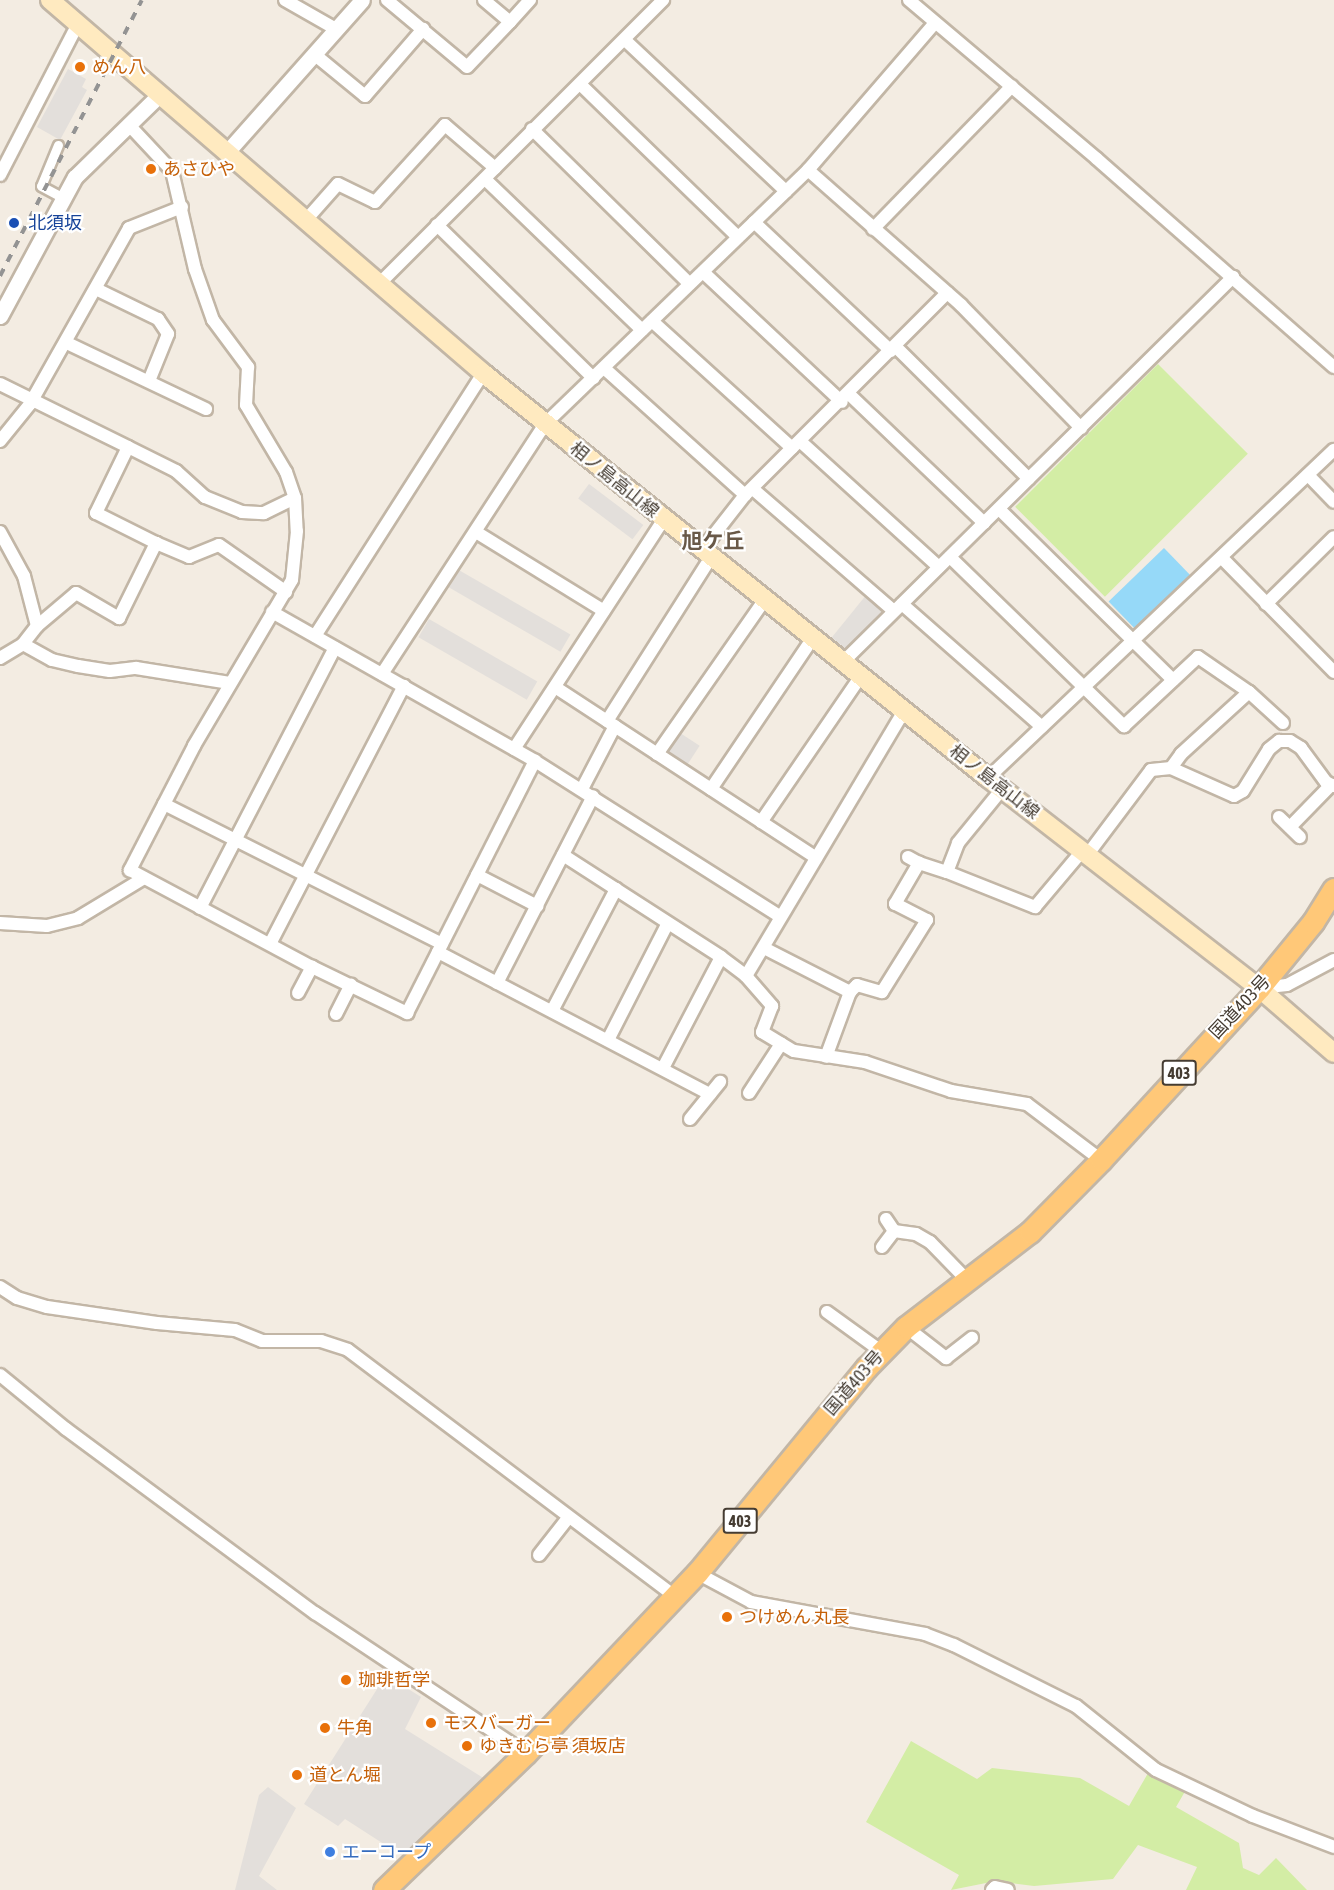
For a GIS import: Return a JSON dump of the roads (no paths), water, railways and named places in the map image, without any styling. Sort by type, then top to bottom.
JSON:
[{"type":"highway","name":"国道403号","points":[[384,1890],[526,1753],[697,1573],[882,1352],[906,1328],[966,1279],[1030,1232],[1101,1160],[1258,988],[1313,922],[1334,889]]},
{"type":"main road","name":"相ノ島高山線","points":[[50,0],[545,424],[995,783],[1258,988],[1334,1053]]},
{"type":"street","points":[[285,0],[334,28]]},
{"type":"street","points":[[227,152],[314,54],[334,28],[362,0]]},
{"type":"street","points":[[387,0],[467,67],[530,0]]},
{"type":"street","points":[[484,0],[510,22]]},
{"type":"street","points":[[379,284],[663,0]]},
{"type":"street","points":[[909,0],[1012,86],[1334,367]]},
{"type":"street","points":[[382,674],[545,424],[808,170],[935,23]]},
{"type":"street","points":[[0,175],[78,24]]},
{"type":"street","points":[[314,54],[365,96],[423,29]]},
{"type":"street","points":[[625,40],[786,191]]},
{"type":"street","points":[[580,84],[738,237]]},
{"type":"street","points":[[873,229],[1012,86]]},
{"type":"street","points":[[0,316],[75,177],[159,95]]},
{"type":"street","points":[[129,124],[172,171],[195,269],[213,320],[248,367],[246,405],[286,472],[295,498],[295,558],[286,592],[230,683],[130,870],[312,967],[407,1013],[535,761]]},
{"type":"street","points":[[306,220],[338,184],[375,202],[445,124],[495,168]]},
{"type":"street","points":[[532,129],[690,284]]},
{"type":"street","points":[[58,146],[41,186],[64,198]]},
{"type":"street","points":[[808,170],[947,293],[1081,428]]},
{"type":"street","points":[[486,179],[642,330]]},
{"type":"street","points":[[0,441],[33,400],[67,343],[129,228],[182,207]]},
{"type":"street","points":[[754,222],[894,349],[1029,479]]},
{"type":"street","points":[[437,225],[593,378]]},
{"type":"street","points":[[703,272],[984,523]]},
{"type":"street","points":[[844,661],[1233,278]]},
{"type":"street","points":[[96,289],[158,319],[168,334],[149,381]]},
{"type":"street","points":[[582,789],[611,723],[706,553],[749,492],[894,349],[947,293]]},
{"type":"street","points":[[652,321],[939,567]]},
{"type":"street","points":[[67,343],[206,409]]},
{"type":"street","points":[[604,368],[749,492],[898,608],[1042,727]]},
{"type":"street","points":[[315,636],[483,373]]},
{"type":"street","points":[[0,384],[176,471],[205,497],[242,512],[264,513],[295,498]]},
{"type":"street","points":[[128,447],[96,513],[189,557],[219,545],[286,592]]},
{"type":"street","points":[[947,872],[958,843],[995,783],[1042,727],[1334,450]]},
{"type":"street","points":[[1308,476],[1334,502]]},
{"type":"street","points":[[999,509],[1173,680]]},
{"type":"street","points":[[514,749],[663,520]]},
{"type":"street","points":[[0,532],[24,576],[37,626]]},
{"type":"street","points":[[476,532],[604,611]]},
{"type":"street","points":[[1266,604],[1334,537]]},
{"type":"street","points":[[0,658],[23,644],[37,626],[76,593],[119,618],[156,543]]},
{"type":"street","points":[[950,557],[1087,686],[1124,726],[1198,657],[1249,692],[1283,723]]},
{"type":"street","points":[[1222,558],[1334,672]]},
{"type":"street","points":[[657,754],[765,599]]},
{"type":"street","points":[[272,612],[582,789],[781,917]]},
{"type":"street","points":[[711,789],[813,638]]},
{"type":"street","points":[[23,644],[52,660],[78,666],[110,671],[136,668],[230,683]]},
{"type":"street","points":[[200,908],[335,648]]},
{"type":"street","points":[[761,822],[861,676]]},
{"type":"street","points":[[270,944],[404,686]]},
{"type":"street","points":[[555,687],[816,858]]},
{"type":"street","points":[[1171,768],[1181,753],[1249,692]]},
{"type":"street","points":[[746,975],[904,711]]},
{"type":"street","points":[[826,1057],[850,992],[857,985],[882,992],[927,920],[895,904],[914,860],[1035,907],[1085,852],[1151,770],[1171,768],[1234,796],[1243,791],[1269,749],[1279,741],[1290,741],[1301,748],[1315,771],[1332,785],[1290,827]]},
{"type":"street","points":[[497,983],[593,796]]},
{"type":"street","points":[[164,804],[305,876],[440,948],[497,983],[710,1094]]},
{"type":"street","points":[[1279,817],[1300,837]]},
{"type":"street","points":[[563,855],[746,975],[772,1006],[762,1032],[781,1044],[811,1056],[897,1070],[951,1091],[1028,1104],[1101,1160]]},
{"type":"street","points":[[477,875],[537,906]]},
{"type":"street","points":[[0,923],[47,926],[78,918],[144,878]]},
{"type":"street","points":[[552,1011],[616,889]]},
{"type":"street","points":[[608,1040],[668,923]]},
{"type":"street","points":[[764,948],[850,992]]},
{"type":"street","points":[[663,1068],[721,957]]},
{"type":"street","points":[[1258,988],[1287,986],[1334,960]]},
{"type":"street","points":[[298,993],[312,967]]},
{"type":"street","points":[[336,1014],[351,985]]},
{"type":"street","points":[[749,1093],[781,1044]]},
{"type":"street","points":[[690,1119],[720,1082]]},
{"type":"street","points":[[886,1219],[894,1231],[916,1234],[930,1242],[966,1279]]},
{"type":"street","points":[[882,1247],[894,1231]]},
{"type":"street","points":[[0,1287],[17,1298],[47,1307],[157,1323],[235,1330],[262,1341],[321,1341],[348,1350],[674,1596]]},
{"type":"street","points":[[827,1312],[882,1352]]},
{"type":"street","points":[[906,1328],[946,1358],[972,1338]]},
{"type":"street","points":[[0,1375],[66,1430],[306,1606],[526,1753]]},
{"type":"street","points":[[539,1555],[568,1518]]},
{"type":"street","points":[[697,1573],[751,1602],[925,1634],[954,1645],[1076,1706],[1156,1770],[1253,1816],[1334,1847]]},
{"type":"street","points":[[992,1890],[995,1887],[1008,1890]]},
{"type":"water","points":[[1164,548],[1191,576],[1136,630],[1109,601]]},
{"type":"railway","points":[[0,276],[142,0]]},
{"type":"place","name":"めん八","points":[[80,67]]},
{"type":"place","name":"あさひや","points":[[151,169]]},
{"type":"place","name":"北須坂","points":[[14,223]]},
{"type":"place","name":"つけめん 丸長","points":[[727,1617]]},
{"type":"place","name":"珈琲哲学","points":[[346,1680]]},
{"type":"place","name":"モスバーガー","points":[[431,1723]]},
{"type":"place","name":"牛角","points":[[325,1728]]},
{"type":"place","name":"ゆきむら亭 須坂店","points":[[467,1746]]},
{"type":"place","name":"道とん堀","points":[[297,1775]]},
{"type":"place","name":"エーコープ","points":[[330,1852]]},
{"type":"district","name":"旭ケ丘","points":[[713,540]]}]
